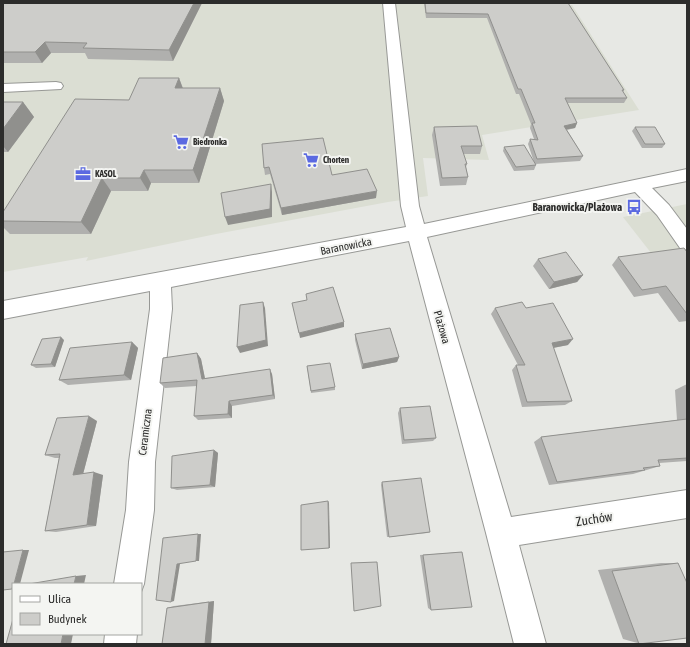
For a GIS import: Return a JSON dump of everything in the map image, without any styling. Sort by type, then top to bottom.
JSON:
[{"type":"street","name":"Plażowa","points":[[389,3],[404,162],[410,206],[501,533],[530,644]]},
{"type":"street","points":[[3,88],[56,86]]},
{"type":"street","name":"Baranowicka","points":[[3,310],[416,232],[687,175]]},
{"type":"street","points":[[639,185],[663,210],[687,243]]},
{"type":"street","name":"Ceramiczna","points":[[129,583],[140,510],[142,462],[161,309],[160,281]]},
{"type":"street","name":"Zuchów","points":[[501,533],[687,504]]},
{"type":"shaded area","points":[[3,3],[403,3],[572,5],[639,110],[482,135],[489,160],[423,158],[428,196],[216,234],[86,261],[88,257],[3,272]]},
{"type":"shaded area","points":[[687,204],[687,299],[623,217]]},
{"type":"building","points":[[3,3],[194,3],[169,50],[83,48],[87,43],[45,42],[35,52],[3,52]]},
{"type":"building","points":[[425,3],[568,3],[624,90],[622,90],[627,98],[565,98],[577,123],[564,126],[583,156],[537,159],[530,139],[538,140],[532,123],[535,123],[521,89],[518,89],[488,14],[426,13]]},
{"type":"building","points":[[139,78],[179,78],[175,88],[220,88],[193,170],[144,170],[140,178],[102,178],[81,222],[3,221],[3,212],[75,99],[129,100]]},
{"type":"building","points":[[3,102],[23,102],[3,129]]},
{"type":"building","points":[[477,126],[482,146],[461,146],[467,164],[465,164],[468,177],[442,178],[434,127]]},
{"type":"building","points":[[635,127],[655,127],[665,144],[645,144]]},
{"type":"building","points":[[323,138],[332,175],[367,169],[377,191],[281,208],[269,167],[264,168],[262,144]]},
{"type":"building","points":[[524,145],[536,165],[516,167],[504,147]]},
{"type":"building","points":[[271,184],[270,209],[225,217],[221,193]]},
{"type":"building","points":[[684,248],[687,252],[687,314],[666,286],[642,290],[618,257]]},
{"type":"building","points":[[566,252],[583,275],[554,282],[538,259]]},
{"type":"building","points":[[333,287],[344,322],[299,333],[292,303],[307,300],[306,294]]},
{"type":"building","points":[[263,302],[266,340],[237,347],[240,305]]},
{"type":"building","points":[[522,302],[526,308],[553,303],[573,339],[552,343],[572,401],[527,402],[516,365],[525,365],[495,308]]},
{"type":"building","points":[[390,328],[399,357],[363,364],[355,334]]},
{"type":"building","points":[[61,337],[51,364],[31,365],[42,339]]},
{"type":"building","points":[[132,342],[124,375],[59,380],[70,348]]},
{"type":"building","points":[[197,353],[202,379],[270,369],[273,395],[229,401],[228,414],[194,416],[197,380],[160,383],[163,358]]},
{"type":"building","points":[[330,363],[335,387],[311,391],[307,366]]},
{"type":"building","points":[[430,406],[436,438],[404,440],[400,408]]},
{"type":"building","points":[[89,416],[73,475],[94,472],[87,525],[45,531],[60,454],[45,455],[57,418]]},
{"type":"building","points":[[687,419],[687,458],[658,460],[660,466],[643,468],[645,470],[557,482],[541,437]]},
{"type":"building","points":[[214,450],[210,485],[171,488],[172,456]]},
{"type":"building","points":[[421,478],[430,532],[389,537],[382,482]]},
{"type":"building","points":[[328,501],[329,548],[301,550],[301,505]]},
{"type":"building","points":[[198,534],[196,561],[177,564],[171,602],[156,600],[163,538]]},
{"type":"building","points":[[23,550],[14,583],[12,583],[12,589],[3,590],[3,552]]},
{"type":"building","points":[[462,552],[472,607],[431,610],[423,555]]},
{"type":"building","points":[[377,562],[381,606],[354,611],[351,563]]},
{"type":"building","points":[[678,563],[687,583],[687,638],[639,644],[612,571]]},
{"type":"building","points":[[76,576],[74,583],[35,583]]},
{"type":"building","points":[[209,602],[205,644],[162,644],[167,608]]},
{"type":"building","points":[[12,623],[12,635],[63,635],[61,644],[6,644]]},
{"type":"place","name":"Biedronka","points":[[181,142]]},
{"type":"place","name":"Chorten","points":[[311,160]]},
{"type":"place","name":"KASOL","points":[[83,174]]},
{"type":"place","name":"Baranowicka/Plażowa","points":[[634,207]]}]
